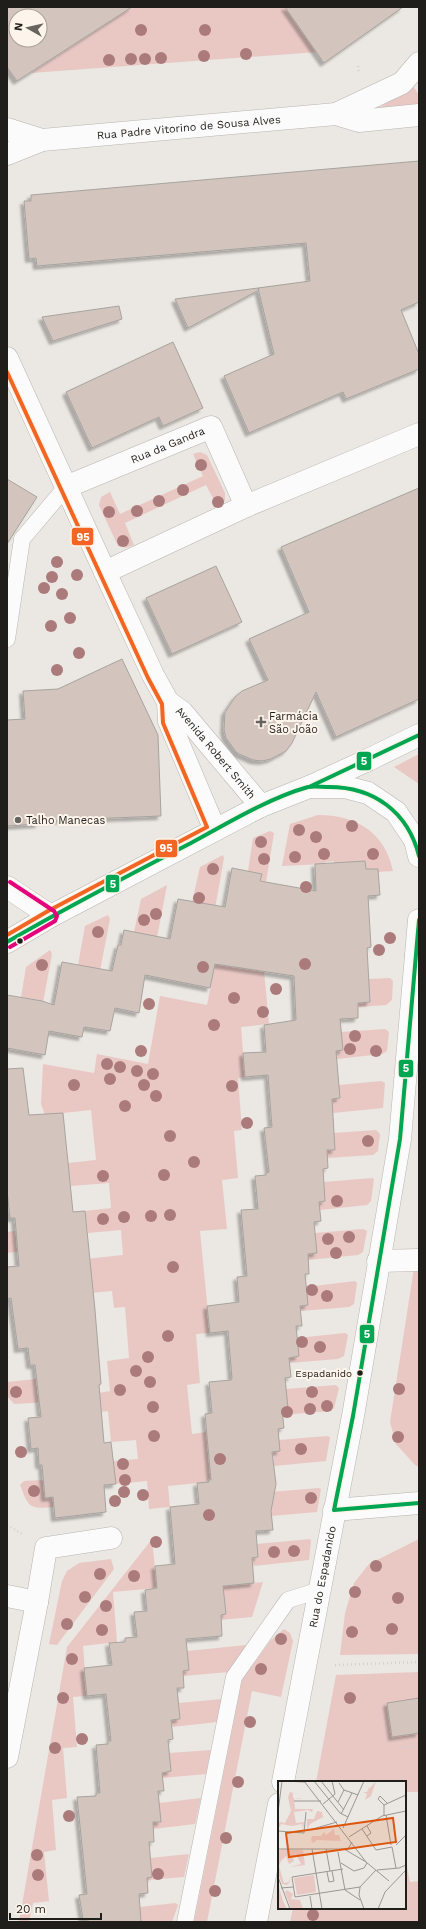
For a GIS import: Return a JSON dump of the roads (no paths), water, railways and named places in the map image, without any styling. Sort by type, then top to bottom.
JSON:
[{"type":"street","name":"Rua Padre Vitorino de Sousa Alves","points":[[7,154],[42,140],[336,114],[402,83],[419,62]]},
{"type":"street","name":"Rua Padre Vitorino de Sousa Alves","points":[[336,114],[359,121],[419,114]]},
{"type":"street","name":"Rua Padre Vitorino de Sousa Alves","points":[[7,129],[42,140]]},
{"type":"street","name":"Avenida Robert Smith","points":[[7,358],[153,675],[168,702],[182,712],[261,806]]},
{"type":"street","name":"Rua da Gandra","points":[[66,487],[211,427],[246,506]]},
{"type":"street","points":[[105,572],[246,506],[419,434]]},
{"type":"street","name":"Avenida Robert Smith","points":[[168,702],[169,721],[215,830]]},
{"type":"street","points":[[7,942],[51,916],[261,806],[309,787],[368,760],[419,734]]},
{"type":"street","points":[[309,787],[345,787],[368,793],[396,812],[415,840],[419,856]]},
{"type":"street","points":[[7,887],[51,916]]},
{"type":"street","name":"Rua do Espadanido","points":[[283,1781],[353,1416],[378,1261],[400,1140],[418,953],[419,920]]},
{"type":"street","points":[[378,1261],[419,1260]]},
{"type":"street","points":[[334,1510],[419,1503]]},
{"type":"street","points":[[7,1757],[46,1548],[112,1538]]},
{"type":"street","points":[[7,1596],[37,1602]]},
{"type":"street","points":[[256,1922],[278,1809]]},
{"type":"lane","points":[[7,639],[9,605],[22,539],[66,487]]},
{"type":"lane","points":[[185,1922],[234,1677],[288,1600],[320,1590]]},
{"type":"place","name":"Farmácia São João","points":[[261,722]]},
{"type":"place","name":"Talho Manecas","points":[[18,820]]},
{"type":"place","name":"Espadanido","points":[[360,1373]]}]
